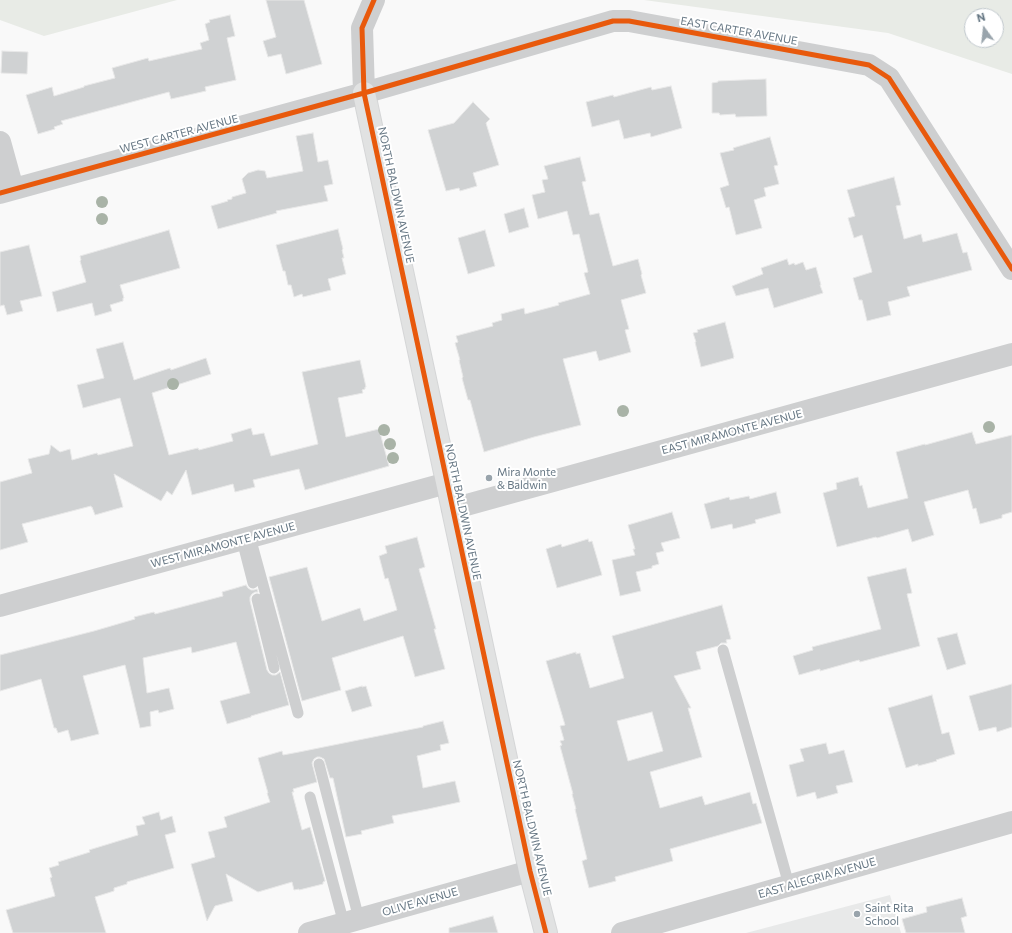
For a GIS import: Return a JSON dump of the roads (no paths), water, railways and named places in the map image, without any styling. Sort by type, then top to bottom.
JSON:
[{"type":"street","points":[[364,94],[362,28],[374,0]]},
{"type":"street","name":"EAST CARTER AVENUE","points":[[364,94],[613,21],[629,21],[869,65],[889,78],[1012,269]]},
{"type":"street","name":"WEST CARTER AVENUE","points":[[6,191],[364,94]]},
{"type":"street","name":"NORTH BALDWIN AVENUE","points":[[364,94],[530,872],[546,933]]},
{"type":"street","points":[[0,142],[6,191]]},
{"type":"street","name":"EAST MIRAMONTE AVENUE","points":[[452,509],[1012,354]]},
{"type":"street","name":"WEST MIRAMONTE AVENUE","points":[[0,606],[447,483]]},
{"type":"street","name":"EAST ALEGRIA AVENUE","points":[[622,933],[1012,822]]},
{"type":"street","name":"OLIVE AVENUE","points":[[310,933],[530,872]]},
{"type":"lane","points":[[246,538],[253,583]]},
{"type":"lane","points":[[246,538],[298,713]]},
{"type":"lane","points":[[257,599],[274,668]]},
{"type":"lane","points":[[723,650],[789,885]]},
{"type":"lane","points":[[319,764],[352,921]]},
{"type":"lane","points":[[310,797],[352,921]]},
{"type":"place","name":"Mira Monte & Baldwin","points":[[489,478]]},
{"type":"place","name":"Saint Rita School","points":[[857,914]]}]
